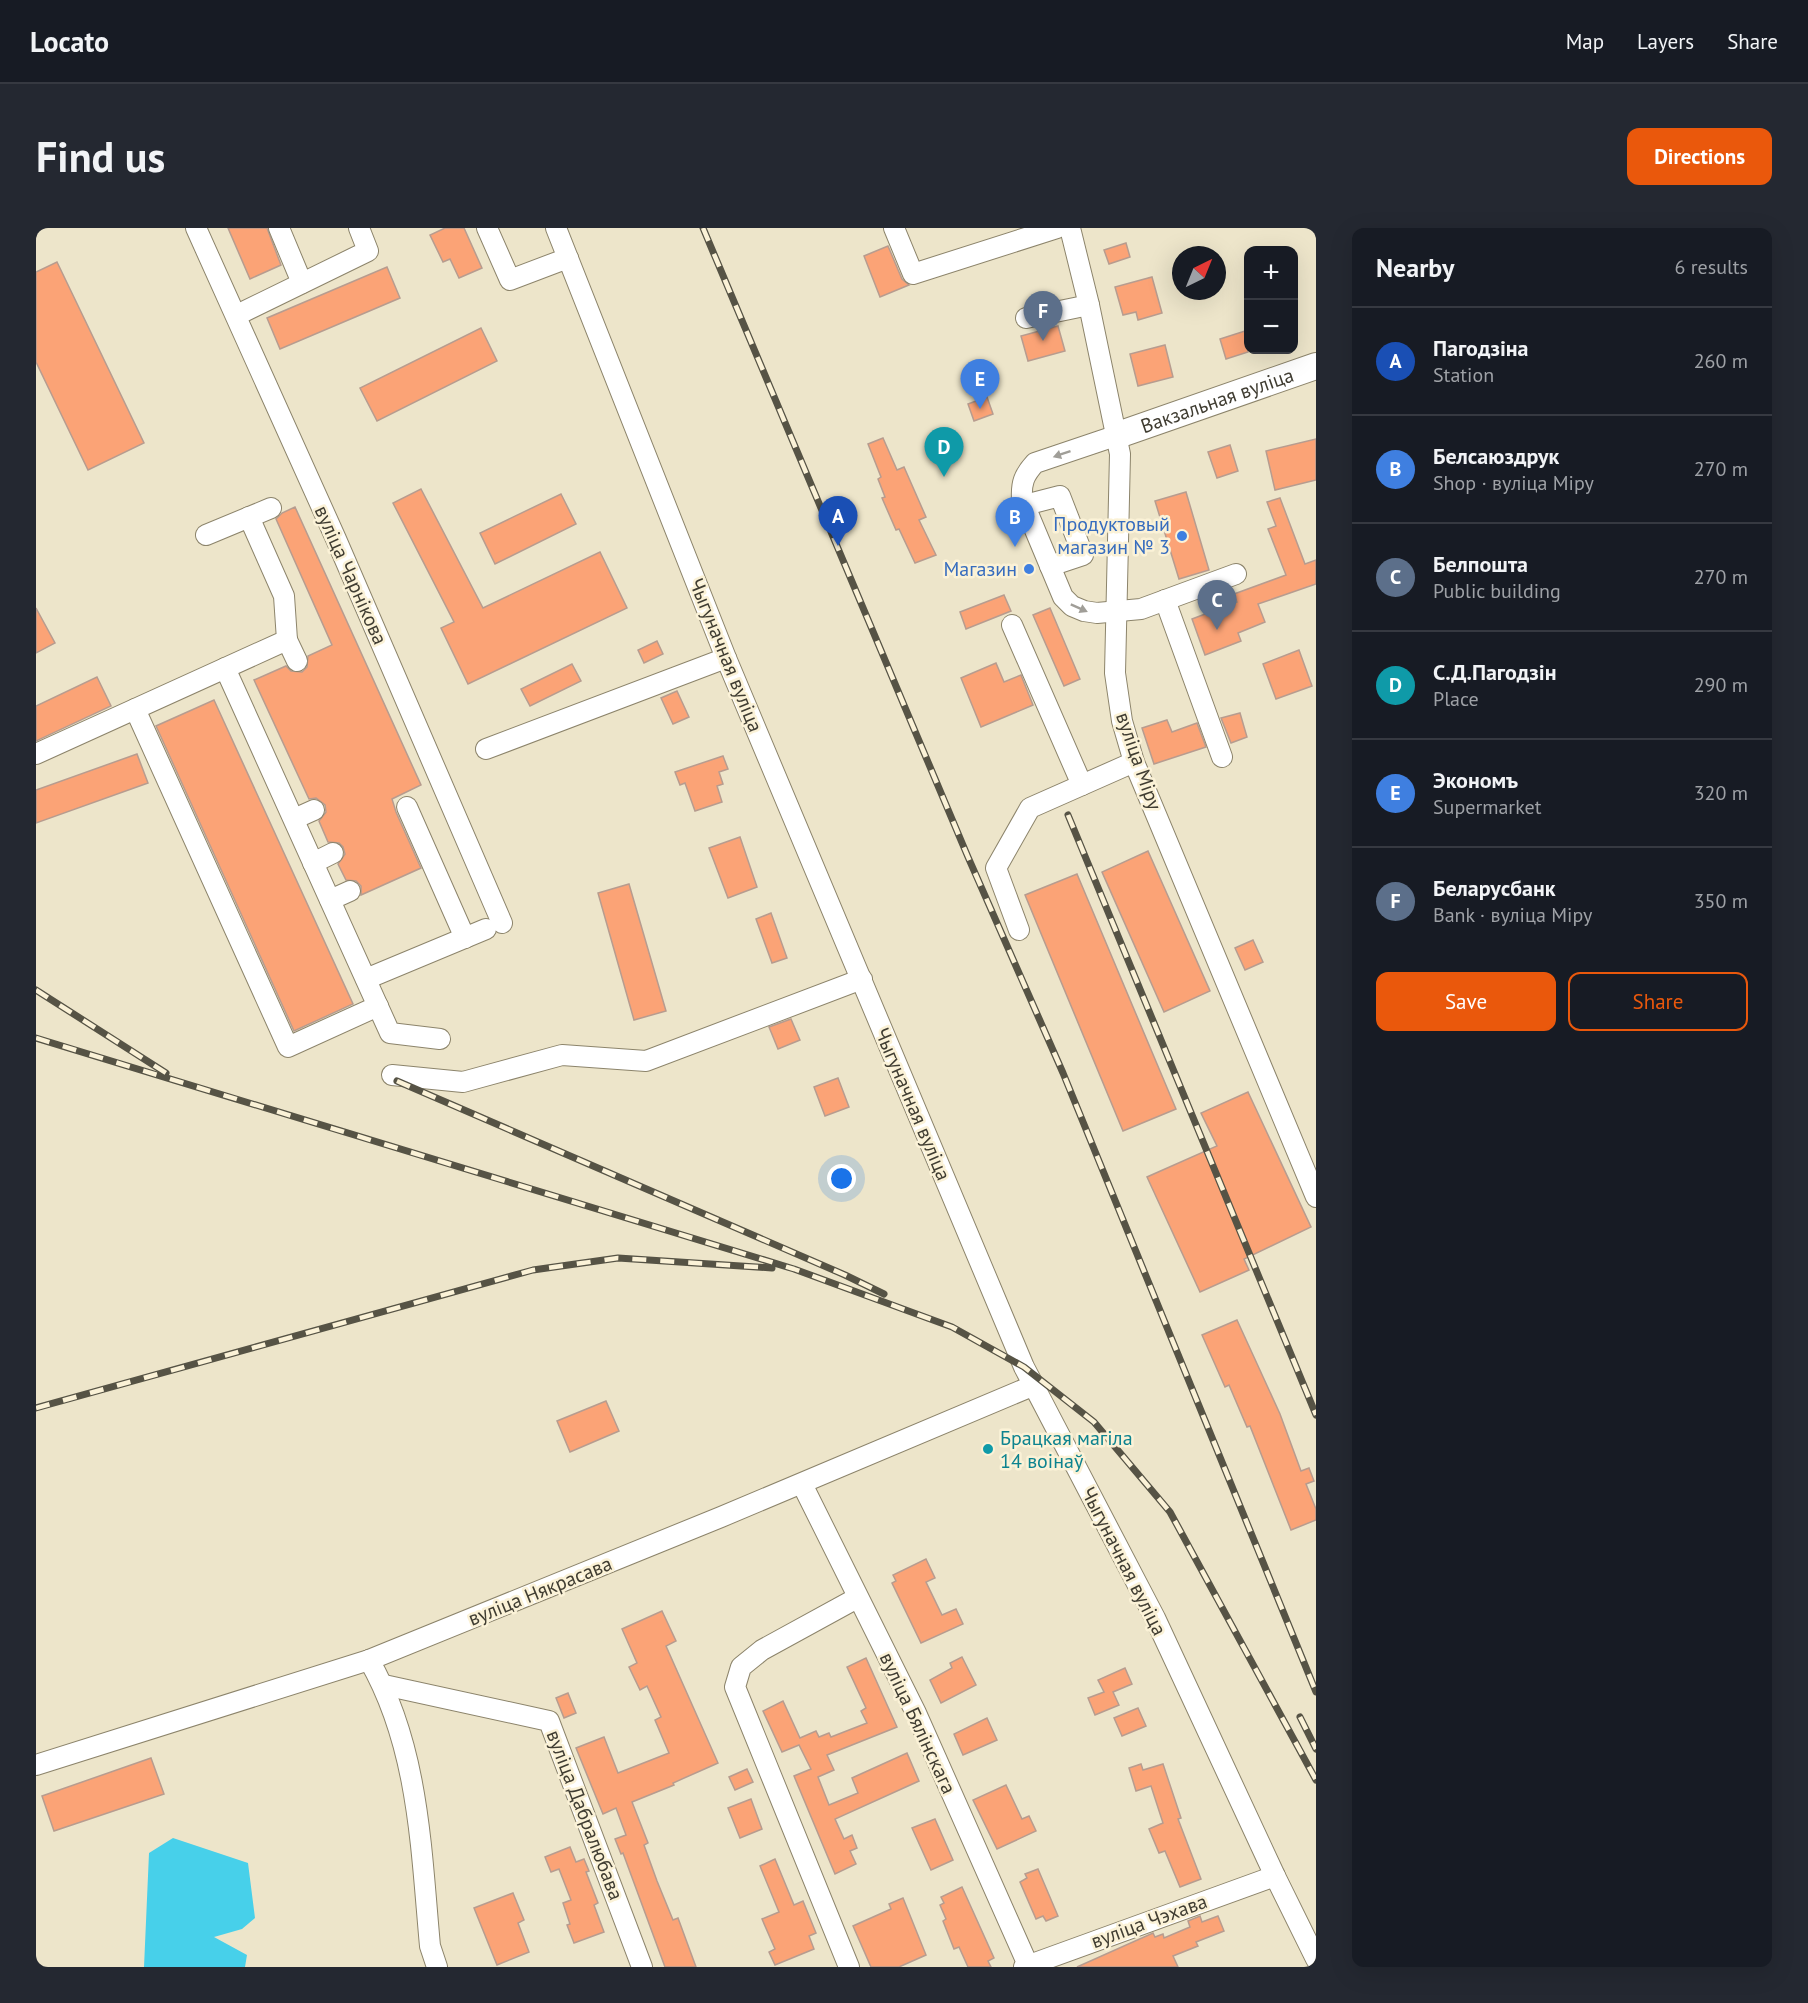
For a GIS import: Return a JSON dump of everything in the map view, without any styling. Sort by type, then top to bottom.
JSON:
[{"type":"main road","name":"Вакзальная вуліца","points":[[1118,435],[1316,366]]},
{"type":"street","name":"вуліца Чарнікова","points":[[196,228],[336,539],[494,926],[465,938]]},
{"type":"street","points":[[279,228],[302,283]]},
{"type":"street","points":[[237,315],[368,251],[359,228]]},
{"type":"street","points":[[487,228],[510,280],[568,258]]},
{"type":"street","name":"Чыгуначная вуліца","points":[[556,228],[726,658],[1032,1386],[1155,1618],[1316,1959]]},
{"type":"street","points":[[894,228],[913,274],[1057,228]]},
{"type":"street","name":"вуліца Міру","points":[[1070,228],[1118,435],[1121,475],[1116,653],[1117,695],[1122,721],[1134,762],[1316,1197]]},
{"type":"street","points":[[1026,318],[1089,305]]},
{"type":"street","points":[[1118,435],[1035,463],[1021,484],[1025,505],[1063,597],[1072,606],[1084,611],[1097,613],[1141,609],[1236,574]]},
{"type":"street","points":[[1025,505],[1060,496],[1083,555],[1050,566]]},
{"type":"street","points":[[206,536],[271,508]]},
{"type":"street","points":[[249,517],[284,596],[287,640],[297,661]]},
{"type":"street","points":[[1165,600],[1222,757]]},
{"type":"street","points":[[1012,625],[1082,785]]},
{"type":"street","points":[[36,754],[287,640]]},
{"type":"street","points":[[486,749],[726,658]]},
{"type":"street","points":[[225,668],[390,1033],[440,1039]]},
{"type":"street","points":[[135,709],[288,1047],[378,1006]]},
{"type":"street","points":[[1019,930],[996,868],[1030,808],[1134,762]]},
{"type":"street","points":[[366,979],[465,938],[407,807]]},
{"type":"street","points":[[294,819],[314,810]]},
{"type":"street","points":[[313,863],[333,853]]},
{"type":"street","points":[[330,900],[351,891]]},
{"type":"street","points":[[392,1075],[463,1082],[562,1055],[645,1061],[862,979]]},
{"type":"street","name":"вуліца Някрасава","points":[[36,1765],[369,1660],[802,1484],[1032,1386]]},
{"type":"street","name":"вуліца Бялінскага","points":[[802,1484],[916,1713],[1026,1966]]},
{"type":"street","points":[[849,1967],[735,1688],[741,1667],[762,1650],[857,1598]]},
{"type":"street","points":[[369,1660],[384,1685],[403,1741],[416,1804],[430,1946],[437,1967]]},
{"type":"street","name":"вуліца Дабралюбава","points":[[384,1685],[549,1721],[642,1967]]},
{"type":"street","name":"вуліца Чэхава","points":[[1026,1966],[1275,1876]]},
{"type":"water","points":[[173,1838],[248,1863],[255,1918],[242,1929],[214,1937],[247,1955],[245,1967],[144,1967],[149,1853]]},
{"type":"building","points":[[228,228],[267,228],[281,265],[250,279]]},
{"type":"building","points":[[445,228],[464,228],[482,268],[459,278],[450,259],[443,262],[430,235]]},
{"type":"building","points":[[1126,243],[1130,257],[1109,264],[1104,250]]},
{"type":"building","points":[[888,246],[902,279],[909,285],[880,297],[864,256]]},
{"type":"building","points":[[57,262],[144,443],[88,470],[36,362],[36,272]]},
{"type":"building","points":[[387,267],[400,298],[280,349],[267,318]]},
{"type":"building","points":[[1152,277],[1162,313],[1138,320],[1136,312],[1123,315],[1115,287]]},
{"type":"building","points":[[1058,326],[1065,351],[1028,361],[1021,336]]},
{"type":"building","points":[[481,328],[497,361],[377,421],[360,388]]},
{"type":"building","points":[[1244,331],[1244,353],[1226,359],[1220,339]]},
{"type":"building","points":[[1165,345],[1173,377],[1138,386],[1130,354]]},
{"type":"building","points":[[987,397],[993,414],[974,421],[968,404]]},
{"type":"building","points":[[883,438],[897,470],[904,467],[926,517],[919,520],[936,555],[915,563],[899,529],[896,530],[882,498],[885,497],[878,479],[881,477],[868,444]]},
{"type":"building","points":[[1316,439],[1316,480],[1275,490],[1266,451]]},
{"type":"building","points":[[1230,445],[1238,471],[1217,478],[1208,452]]},
{"type":"building","points":[[421,489],[483,608],[600,552],[627,608],[468,684],[441,628],[454,622],[393,503]]},
{"type":"building","name":"Продуктовый магазин № 3","points":[[1186,492],[1209,570],[1179,579],[1155,501]]},
{"type":"building","points":[[561,494],[576,524],[495,564],[480,533]]},
{"type":"building","points":[[1280,498],[1305,564],[1316,560],[1316,584],[1258,604],[1265,622],[1238,633],[1241,641],[1205,655],[1192,619],[1237,602],[1234,594],[1286,575],[1268,529],[1276,526],[1267,502]]},
{"type":"building","points":[[295,507],[421,785],[392,799],[421,868],[361,895],[361,886],[356,881],[346,880],[338,864],[345,854],[343,847],[339,843],[328,842],[319,821],[326,812],[325,805],[316,798],[309,799],[254,680],[286,666],[291,671],[302,672],[307,667],[308,656],[332,645],[276,519],[282,513]]},
{"type":"building","points":[[1004,595],[1011,611],[966,629],[960,612]]},
{"type":"building","points":[[36,608],[55,643],[36,653]]},
{"type":"building","points":[[1050,608],[1080,679],[1064,686],[1033,615]]},
{"type":"building","points":[[657,641],[663,654],[644,663],[638,650]]},
{"type":"building","points":[[1299,650],[1312,686],[1276,699],[1263,664]]},
{"type":"building","points":[[996,663],[1004,682],[1021,675],[1033,705],[981,727],[961,678]]},
{"type":"building","points":[[572,664],[581,681],[530,706],[521,689]]},
{"type":"building","points":[[97,677],[111,706],[36,741],[36,706]]},
{"type":"building","points":[[677,691],[689,717],[673,724],[661,698]]},
{"type":"building","points":[[214,700],[353,1004],[294,1031],[156,726]]},
{"type":"building","points":[[1240,713],[1247,737],[1231,743],[1221,718]]},
{"type":"building","points":[[1167,720],[1172,732],[1197,723],[1206,747],[1154,764],[1142,728]]},
{"type":"building","points":[[137,754],[148,783],[36,823],[36,790]]},
{"type":"building","points":[[723,756],[728,769],[719,772],[723,784],[717,786],[722,802],[695,811],[685,783],[680,785],[675,772]]},
{"type":"building","points":[[740,837],[757,887],[728,898],[709,848]]},
{"type":"building","points":[[1148,851],[1210,991],[1164,1012],[1102,872]]},
{"type":"building","points":[[1077,874],[1176,1109],[1123,1131],[1025,895]]},
{"type":"building","points":[[629,884],[666,1011],[634,1020],[598,893]]},
{"type":"building","points":[[771,913],[787,958],[772,963],[756,919]]},
{"type":"building","points":[[1253,940],[1263,962],[1245,970],[1235,948]]},
{"type":"building","points":[[791,1019],[800,1040],[778,1049],[769,1027]]},
{"type":"building","points":[[838,1078],[849,1107],[825,1116],[814,1087]]},
{"type":"building","points":[[1248,1092],[1311,1227],[1244,1259],[1249,1270],[1200,1292],[1147,1177],[1217,1146],[1201,1113]]},
{"type":"building","points":[[1237,1320],[1280,1414],[1301,1471],[1309,1468],[1314,1481],[1306,1484],[1316,1509],[1316,1520],[1291,1530],[1250,1426],[1247,1427],[1229,1385],[1225,1387],[1202,1335]]},
{"type":"building","points":[[606,1401],[619,1431],[570,1452],[557,1421]]},
{"type":"building","points":[[926,1559],[935,1578],[926,1582],[942,1615],[956,1609],[963,1624],[921,1643],[892,1583],[896,1581],[893,1575]]},
{"type":"building","points":[[662,1611],[676,1641],[666,1646],[718,1763],[673,1783],[674,1785],[632,1802],[648,1843],[644,1845],[657,1881],[673,1920],[678,1918],[696,1967],[665,1967],[623,1853],[621,1854],[615,1839],[626,1835],[616,1808],[603,1814],[576,1748],[604,1737],[618,1773],[669,1753],[655,1720],[661,1717],[647,1686],[640,1690],[629,1667],[637,1663],[622,1629]]},
{"type":"building","points":[[962,1657],[976,1685],[941,1703],[930,1680],[952,1668],[950,1663]]},
{"type":"building","points":[[866,1658],[897,1727],[827,1755],[834,1770],[818,1777],[829,1805],[858,1793],[852,1778],[907,1753],[919,1781],[835,1819],[844,1839],[852,1835],[857,1848],[850,1851],[856,1864],[835,1874],[794,1776],[811,1769],[799,1745],[782,1752],[763,1711],[783,1701],[800,1738],[816,1731],[819,1737],[829,1733],[831,1737],[867,1723],[861,1711],[866,1708],[847,1667]]},
{"type":"building","points":[[1125,1668],[1132,1684],[1113,1692],[1119,1705],[1095,1715],[1088,1698],[1104,1692],[1098,1680]]},
{"type":"building","points":[[568,1693],[576,1713],[564,1718],[556,1698]]},
{"type":"building","points":[[1138,1708],[1146,1726],[1122,1736],[1114,1718]]},
{"type":"building","points":[[987,1718],[997,1740],[963,1755],[954,1734]]},
{"type":"building","points":[[151,1758],[164,1794],[54,1831],[42,1796]]},
{"type":"building","points":[[1141,1764],[1143,1770],[1163,1764],[1181,1818],[1178,1819],[1201,1879],[1180,1887],[1165,1851],[1159,1853],[1149,1829],[1163,1823],[1151,1786],[1136,1791],[1129,1768]]},
{"type":"building","points":[[747,1769],[753,1782],[735,1790],[729,1777]]},
{"type":"building","points":[[1006,1785],[1022,1819],[1029,1816],[1036,1831],[997,1849],[973,1800]]},
{"type":"building","points":[[751,1799],[762,1829],[740,1838],[728,1808]]},
{"type":"building","points":[[935,1819],[953,1860],[931,1870],[912,1828]]},
{"type":"building","points":[[570,1847],[576,1862],[584,1859],[589,1871],[586,1872],[598,1903],[594,1905],[604,1932],[574,1943],[567,1925],[570,1924],[563,1903],[571,1900],[559,1869],[551,1872],[545,1857]]},
{"type":"building","points":[[775,1859],[794,1905],[803,1901],[816,1933],[809,1936],[814,1949],[775,1965],[769,1952],[775,1949],[762,1919],[779,1912],[760,1866]]},
{"type":"building","points":[[1038,1869],[1058,1916],[1046,1921],[1043,1916],[1036,1919],[1020,1882],[1027,1878],[1025,1874]]},
{"type":"building","points":[[962,1887],[994,1958],[988,1961],[991,1967],[968,1967],[959,1947],[954,1949],[943,1921],[946,1919],[940,1905],[944,1903],[941,1897]]},
{"type":"building","points":[[513,1893],[524,1920],[518,1923],[529,1952],[497,1965],[474,1908]]},
{"type":"building","points":[[903,1898],[926,1955],[899,1967],[871,1967],[853,1926],[891,1909],[889,1904]]},
{"type":"building","points":[[1200,1916],[1202,1922],[1218,1916],[1224,1931],[1196,1942],[1198,1946],[1173,1956],[1178,1967],[1077,1967],[1153,1933],[1155,1937],[1163,1934],[1164,1938],[1190,1927],[1188,1921]]},
{"type":"railway","points":[[703,228],[968,857],[1063,1073],[1316,1692]]},
{"type":"railway","points":[[1068,815],[1316,1415]]},
{"type":"railway","points":[[36,990],[166,1073]]},
{"type":"railway","points":[[36,1038],[794,1269],[952,1327],[1024,1367],[1094,1422],[1170,1512],[1316,1780]]},
{"type":"railway","points":[[397,1081],[884,1294]]},
{"type":"railway","points":[[36,1408],[533,1270],[618,1258],[772,1268]]},
{"type":"railway","points":[[1300,1717],[1316,1749]]},
{"type":"place","name":"Беларусбанк","points":[[1043,341]]},
{"type":"place","name":"Экономъ","points":[[980,409]]},
{"type":"place","name":"С.Д.Пагодзін","points":[[944,477]]},
{"type":"place","name":"Продуктовый магазин № 3","points":[[1182,536]]},
{"type":"place","name":"Пагодзіна","points":[[838,546]]},
{"type":"place","name":"Белсаюздрук","points":[[1015,547]]},
{"type":"place","name":"Магазин","points":[[1029,569]]},
{"type":"place","name":"Белпошта","points":[[1217,630]]},
{"type":"place","name":"Брацкая магіла 14 воінаў","points":[[988,1449]]}]
